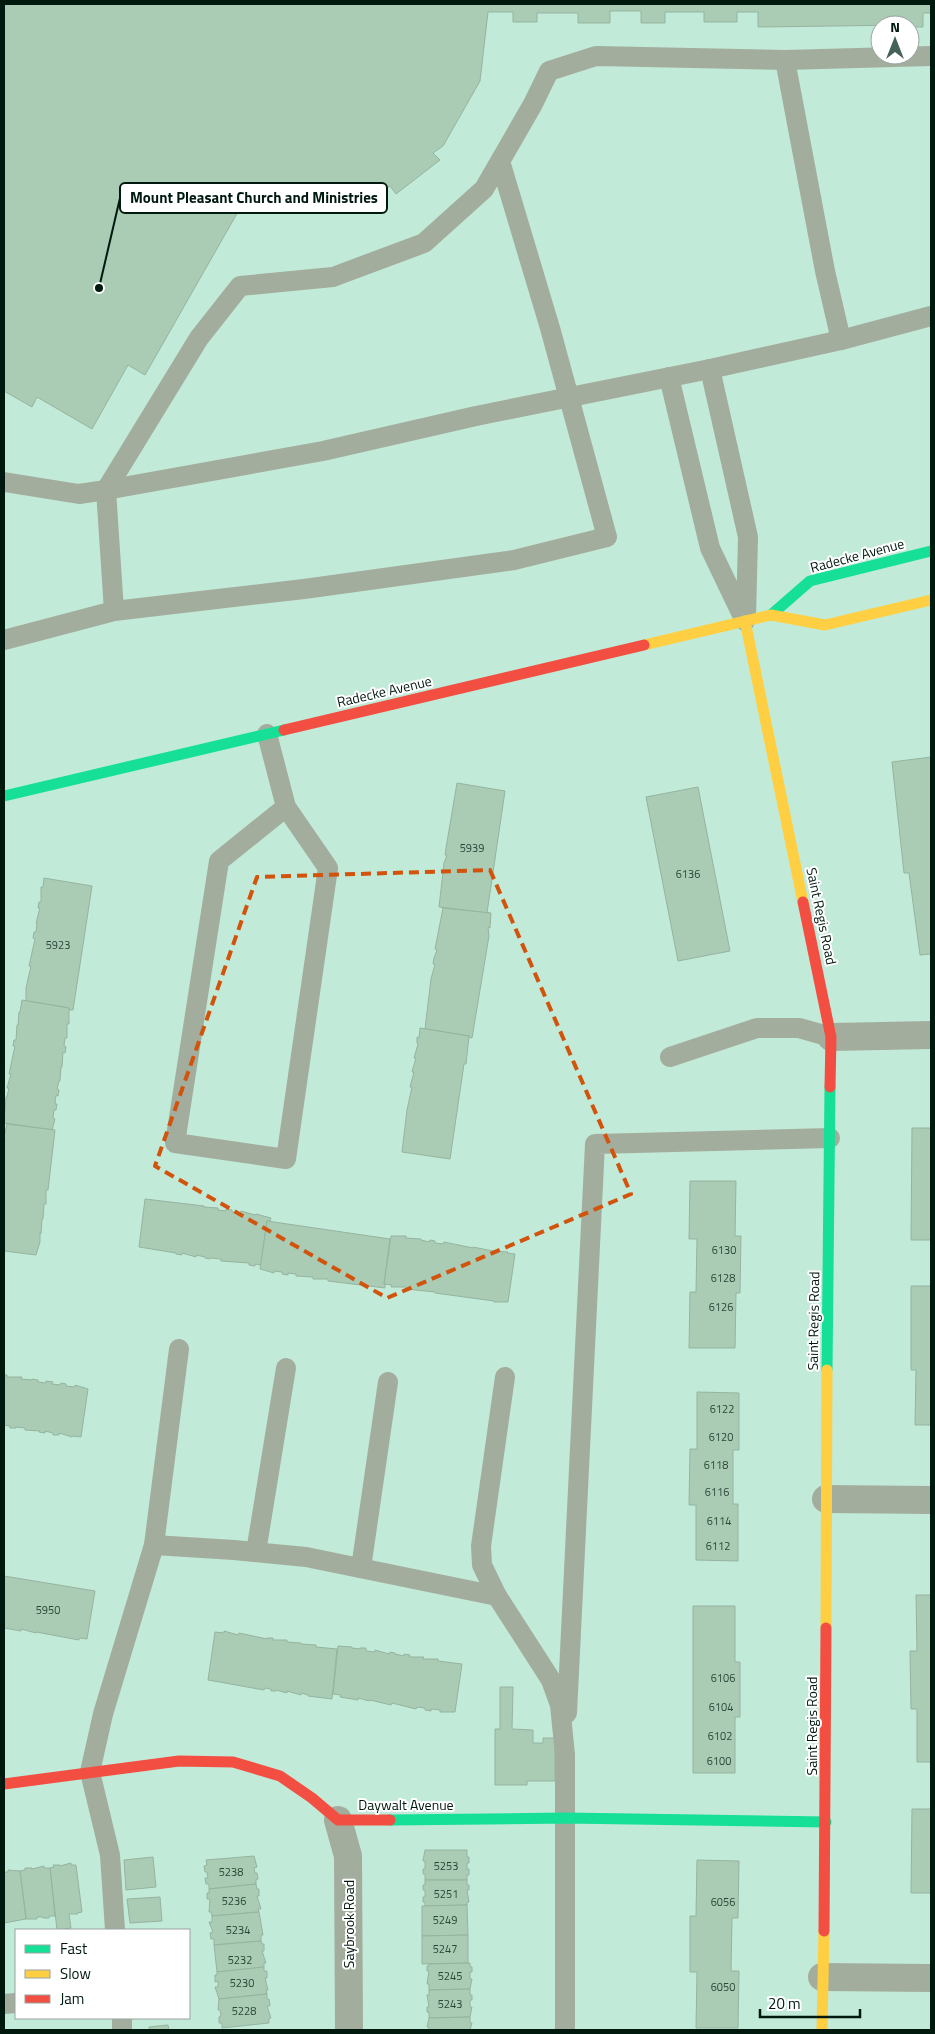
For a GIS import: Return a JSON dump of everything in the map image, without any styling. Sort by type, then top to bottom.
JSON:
[{"type":"street","name":"Radecke Avenue","points":[[771,615],[810,581],[931,551]]},
{"type":"street","name":"Radecke Avenue","points":[[4,796],[771,615],[825,625],[931,600]]},
{"type":"street","name":"Saint Regis Road","points":[[746,621],[831,1037],[826,1499],[826,1822],[822,2030]]},
{"type":"street","points":[[831,1037],[931,1035]]},
{"type":"street","points":[[826,1499],[931,1500]]},
{"type":"street","points":[[4,1784],[179,1761],[233,1762],[280,1776],[312,1798],[338,1820]]},
{"type":"street","name":"Daywalt Avenue","points":[[338,1820],[566,1818],[826,1822]]},
{"type":"street","name":"Saybrook Road","points":[[338,1820],[348,1856],[349,2030]]},
{"type":"street","points":[[822,1977],[931,1978]]},
{"type":"lane","points":[[114,611],[106,490],[199,338],[240,286],[333,277],[424,243],[484,189],[533,104],[549,71],[596,56],[785,60],[931,56]]},
{"type":"lane","points":[[785,60],[825,271],[841,340]]},
{"type":"lane","points":[[4,640],[114,611],[304,589],[514,560],[607,537],[500,161]]},
{"type":"lane","points":[[4,482],[78,494],[106,490],[323,451],[476,416],[710,369],[841,340],[931,316]]},
{"type":"lane","points":[[710,369],[748,537],[746,621]]},
{"type":"lane","points":[[669,377],[710,548],[746,621]]},
{"type":"lane","points":[[268,734],[286,807],[328,868],[286,1160],[175,1143],[219,861],[286,807]]},
{"type":"lane","points":[[670,1057],[757,1028],[799,1028],[831,1037]]},
{"type":"lane","points":[[565,2030],[565,1755],[595,1144],[830,1138]]},
{"type":"lane","points":[[115,1929],[110,1855],[90,1772],[103,1714],[154,1544],[179,1349]]},
{"type":"lane","points":[[256,1552],[286,1368]]},
{"type":"lane","points":[[504,1377],[481,1546],[482,1565],[497,1596],[551,1680],[560,1705],[565,1755]]},
{"type":"lane","points":[[361,1568],[388,1382]]},
{"type":"lane","points":[[154,1544],[306,1557],[497,1596]]},
{"type":"highlighted area","points":[[490,870],[631,1194],[387,1298],[155,1166],[257,877]]},
{"type":"building","points":[[4,4],[931,4],[931,13],[923,13],[923,27],[920,27],[920,15],[870,15],[870,26],[758,27],[758,12],[737,12],[737,22],[704,22],[704,12],[665,12],[665,23],[641,23],[641,11],[610,11],[610,23],[578,23],[578,13],[537,13],[537,22],[513,22],[513,12],[488,12],[480,81],[443,146],[433,153],[440,160],[396,194],[390,186],[383,192],[310,211],[243,203],[145,375],[128,365],[92,429],[37,397],[32,407],[4,391]]},
{"type":"building","points":[[931,757],[931,954],[920,955],[909,873],[904,873],[892,762]]},
{"type":"building","points":[[457,783],[505,791],[487,913],[439,907],[444,863],[447,855],[445,855],[446,848]]},
{"type":"building","points":[[698,787],[730,951],[678,961],[646,797]]},
{"type":"building","points":[[44,878],[92,886],[73,1010],[26,1001],[26,988],[31,966],[29,966],[35,939],[33,938],[34,932],[36,932],[40,908],[38,908],[39,902],[41,902],[41,887],[43,887]]},
{"type":"building","points":[[443,908],[491,913],[472,1038],[425,1029],[431,979],[435,964],[433,964],[437,950],[435,949]]},
{"type":"building","points":[[22,1000],[69,1008],[69,1024],[67,1024],[67,1038],[65,1038],[64,1046],[66,1047],[65,1053],[63,1052],[52,1130],[4,1123],[6,1097],[9,1088],[7,1088],[11,1074],[9,1074],[15,1046],[13,1046],[14,1040],[16,1040]]},
{"type":"building","points":[[420,1028],[469,1036],[450,1159],[402,1152],[412,1087],[410,1087],[414,1072],[412,1072],[416,1058],[414,1058],[418,1044],[417,1037],[419,1038]]},
{"type":"building","points":[[7,1124],[55,1130],[48,1190],[46,1190],[46,1204],[44,1204],[40,1242],[36,1255],[4,1251],[4,1137]]},
{"type":"building","points":[[912,1128],[931,1128],[931,1240],[911,1240]]},
{"type":"building","points":[[690,1181],[736,1181],[735,1236],[741,1236],[740,1293],[736,1293],[735,1348],[689,1348],[690,1292],[696,1292],[697,1239],[689,1239]]},
{"type":"building","points":[[145,1199],[218,1208],[218,1210],[226,1211],[226,1209],[240,1213],[241,1211],[271,1218],[270,1221],[267,1221],[261,1265],[255,1264],[255,1266],[249,1265],[249,1263],[221,1261],[221,1259],[210,1259],[196,1255],[196,1257],[182,1253],[182,1255],[139,1247]]},
{"type":"building","points":[[267,1221],[390,1239],[385,1288],[328,1281],[328,1279],[313,1279],[313,1277],[296,1276],[296,1274],[288,1273],[288,1275],[274,1271],[274,1273],[260,1269]]},
{"type":"building","points":[[391,1236],[406,1236],[406,1238],[421,1239],[429,1242],[430,1240],[435,1241],[435,1243],[443,1244],[444,1242],[515,1254],[508,1302],[494,1302],[406,1289],[406,1287],[391,1287],[392,1285],[384,1284]]},
{"type":"building","points":[[911,1286],[931,1286],[931,1425],[915,1425],[916,1370],[911,1370]]},
{"type":"building","points":[[4,1375],[7,1375],[7,1377],[38,1380],[38,1382],[53,1382],[52,1384],[60,1385],[61,1383],[66,1384],[66,1386],[75,1387],[75,1385],[88,1389],[81,1437],[72,1437],[59,1433],[59,1435],[53,1435],[53,1433],[45,1431],[45,1433],[25,1430],[25,1428],[10,1428],[10,1426],[4,1425]]},
{"type":"building","points":[[697,1392],[739,1393],[739,1450],[733,1450],[733,1504],[738,1504],[738,1561],[696,1560],[696,1505],[689,1505],[690,1449],[697,1449]]},
{"type":"building","points":[[4,1576],[95,1591],[87,1639],[79,1638],[79,1640],[21,1629],[21,1631],[4,1628]]},
{"type":"building","points":[[916,1595],[931,1595],[931,1762],[917,1762],[917,1709],[911,1709],[910,1651],[917,1651]]},
{"type":"building","points":[[693,1606],[735,1606],[735,1662],[740,1662],[740,1717],[735,1717],[735,1773],[693,1773]]},
{"type":"building","points":[[224,1631],[238,1635],[239,1633],[337,1649],[332,1699],[208,1680],[215,1632],[224,1633]]},
{"type":"building","points":[[338,1646],[366,1648],[366,1651],[375,1652],[375,1650],[389,1654],[390,1652],[404,1656],[404,1654],[410,1655],[409,1657],[424,1657],[423,1659],[438,1659],[438,1661],[462,1664],[455,1712],[440,1712],[440,1710],[431,1709],[431,1711],[417,1707],[416,1709],[392,1703],[391,1705],[358,1698],[358,1700],[340,1697],[341,1695],[333,1694]]},
{"type":"building","points":[[500,1687],[513,1687],[512,1729],[533,1730],[533,1743],[543,1743],[543,1738],[555,1738],[555,1781],[527,1781],[527,1785],[495,1785],[495,1729],[500,1729]]},
{"type":"building","points":[[912,1809],[931,1809],[931,1893],[911,1893]]},
{"type":"building","points":[[425,1850],[467,1850],[469,1863],[467,1863],[467,1869],[469,1869],[469,1875],[467,1875],[467,1880],[425,1880],[423,1869],[425,1869],[425,1861],[423,1861]]},
{"type":"building","points":[[254,1856],[257,1867],[254,1868],[258,1879],[256,1884],[209,1889],[209,1884],[206,1884],[205,1878],[208,1878],[204,1866],[207,1865],[206,1860]]},
{"type":"building","points":[[153,1857],[156,1887],[126,1890],[124,1860]]},
{"type":"building","points":[[697,1860],[739,1861],[738,1918],[732,1918],[731,1971],[739,1971],[738,2028],[696,2028],[697,1972],[690,1972],[690,1916],[696,1916]]},
{"type":"building","points":[[71,1863],[71,1865],[76,1865],[82,1912],[69,1914],[71,1928],[64,1929],[57,1929],[50,1868],[54,1867],[53,1865],[60,1866]]},
{"type":"building","points":[[44,1866],[44,1868],[50,1868],[55,1916],[26,1919],[20,1871],[25,1870],[25,1868],[32,1869]]},
{"type":"building","points":[[8,1870],[20,1871],[26,1919],[4,1923],[4,1872],[8,1872]]},
{"type":"building","points":[[425,1880],[467,1880],[467,1885],[469,1885],[469,1890],[467,1890],[469,1902],[467,1902],[467,1905],[425,1906],[425,1902],[423,1902],[425,1890],[423,1890],[423,1885],[425,1885]]},
{"type":"building","points":[[256,1884],[257,1889],[259,1889],[259,1896],[257,1896],[261,1909],[258,1909],[259,1912],[212,1916],[211,1912],[209,1912],[210,1899],[207,1899],[207,1893],[209,1893],[209,1889]]},
{"type":"building","points":[[160,1897],[162,1921],[130,1923],[127,1899]]},
{"type":"building","points":[[467,1905],[468,1935],[422,1936],[422,1906]]},
{"type":"building","points":[[259,1912],[263,1935],[261,1935],[261,1941],[214,1945],[214,1939],[211,1939],[210,1933],[213,1932],[209,1922],[212,1922],[212,1916]]},
{"type":"building","points":[[468,1935],[468,1963],[422,1964],[422,1936]]},
{"type":"building","points":[[261,1941],[264,1944],[264,1951],[262,1951],[266,1963],[264,1963],[264,1967],[217,1972],[214,1945]]},
{"type":"building","points":[[470,1963],[472,1972],[470,1972],[470,1979],[472,1979],[470,1989],[429,1990],[429,1984],[427,1984],[429,1971],[427,1971],[427,1966],[429,1964]]},
{"type":"building","points":[[264,1967],[264,1971],[267,1971],[267,1978],[265,1978],[267,1994],[219,1999],[215,1987],[218,1987],[218,1981],[215,1982],[217,1972]]},
{"type":"building","points":[[470,1989],[472,2000],[470,2000],[470,2007],[472,2007],[470,2017],[429,2018],[427,1995],[429,1995],[429,1990]]},
{"type":"building","points":[[267,1994],[270,2006],[267,2006],[271,2018],[269,2018],[269,2023],[222,2028],[222,2023],[219,2023],[219,2017],[221,2016],[220,2010],[218,2010],[219,1999]]},
{"type":"building","points":[[470,2017],[470,2023],[472,2023],[470,2030],[429,2030],[429,2027],[427,2027],[429,2018]]},
{"type":"building","points":[[168,2025],[169,2030],[149,2030],[149,2027]]},
{"type":"traffic: fast","points":[[771,615],[810,581],[931,551]]},
{"type":"traffic: fast","points":[[4,796],[284,730]]},
{"type":"traffic: fast","points":[[827,1370],[830,1087]]},
{"type":"traffic: fast","points":[[390,1820],[566,1818],[826,1822]]},
{"type":"traffic: slow","points":[[644,645],[771,615],[825,625],[931,600]]},
{"type":"traffic: slow","points":[[745,621],[803,902]]},
{"type":"traffic: slow","points":[[826,1628],[827,1370]]},
{"type":"traffic: slow","points":[[822,2030],[824,1931]]},
{"type":"traffic: jam","points":[[284,730],[644,645]]},
{"type":"traffic: jam","points":[[803,902],[831,1037],[830,1087]]},
{"type":"traffic: jam","points":[[824,1931],[826,1628]]},
{"type":"traffic: jam","points":[[4,1784],[179,1761],[233,1762],[280,1776],[312,1798],[338,1820],[390,1820]]},
{"type":"place","name":"Mount Pleasant Church and Ministries","points":[[99,288]]}]
